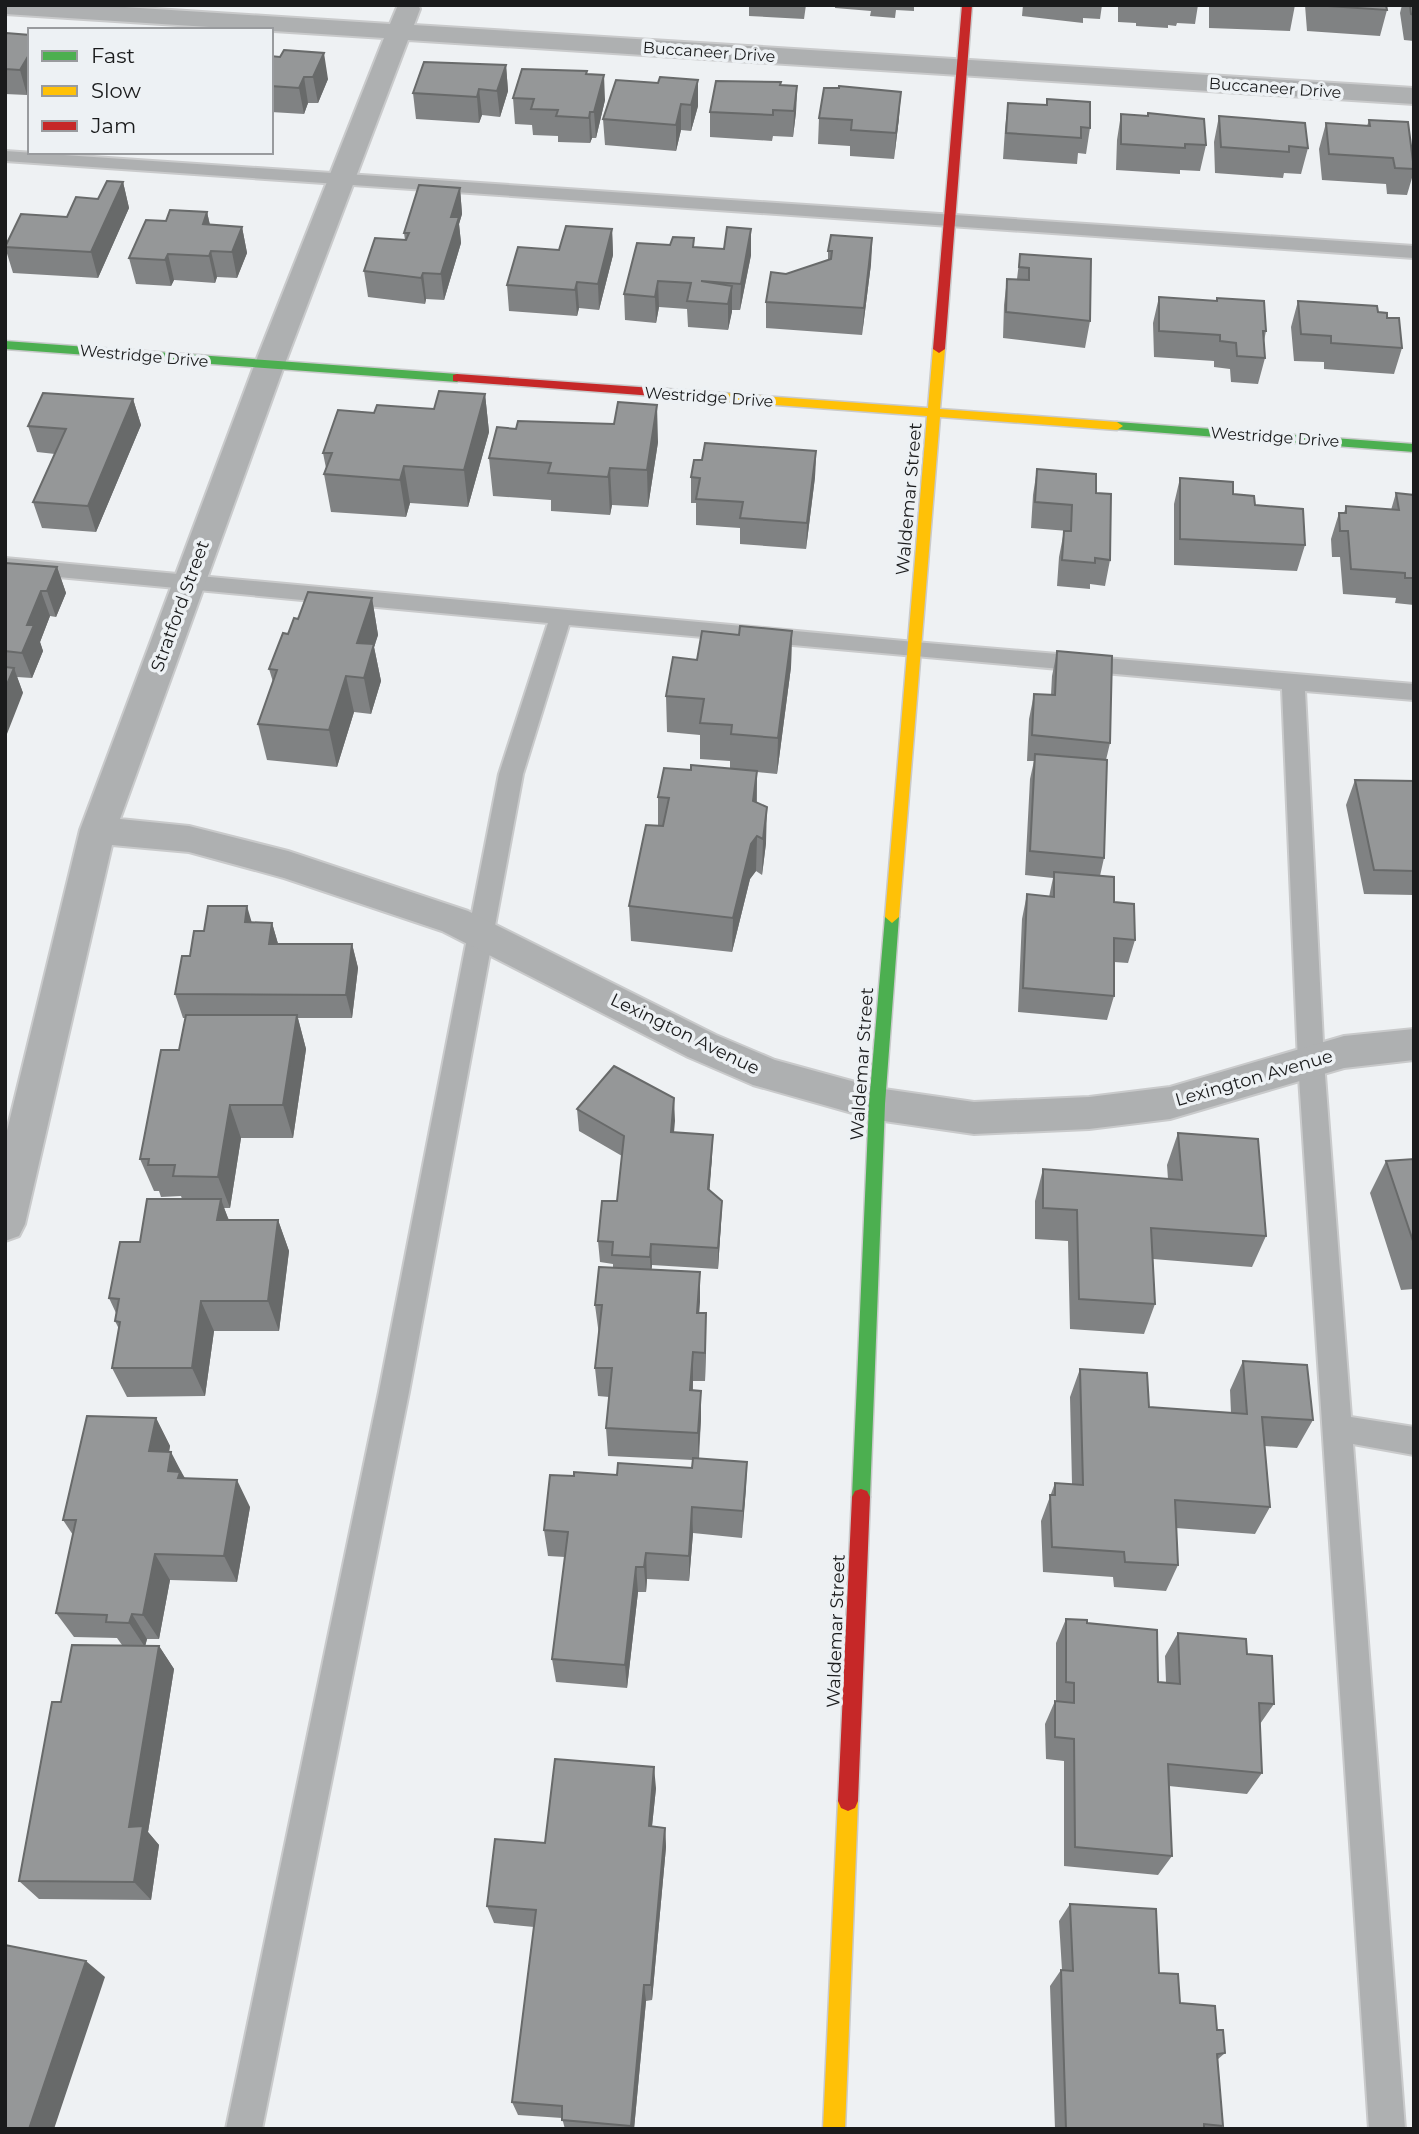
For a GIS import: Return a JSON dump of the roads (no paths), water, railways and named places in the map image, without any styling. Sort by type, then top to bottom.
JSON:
[{"type":"street","name":"Waldemar Street","points":[[834,2129],[877,1104],[967,5]]},
{"type":"street","name":"Buccaneer Drive","points":[[5,7],[404,18],[961,69],[1414,96]]},
{"type":"street","name":"Stratford Street","points":[[5,1224],[98,830],[269,366],[404,18]]},
{"type":"street","name":"Westridge Drive","points":[[5,345],[1414,447]]},
{"type":"street","name":"Lexington Avenue","points":[[98,830],[189,839],[251,855],[442,916],[723,1055],[767,1074],[877,1104],[974,1118],[1089,1113],[1170,1103],[1344,1052],[1414,1044]]},
{"type":"lane","points":[[5,156],[1414,252]]},
{"type":"lane","points":[[5,565],[915,650],[1414,692]]},
{"type":"lane","points":[[244,2129],[391,1406],[511,774],[561,617]]},
{"type":"lane","points":[[1293,682],[1311,1062],[1387,2129]]},
{"type":"lane","points":[[1336,1428],[1414,1441]]}]
